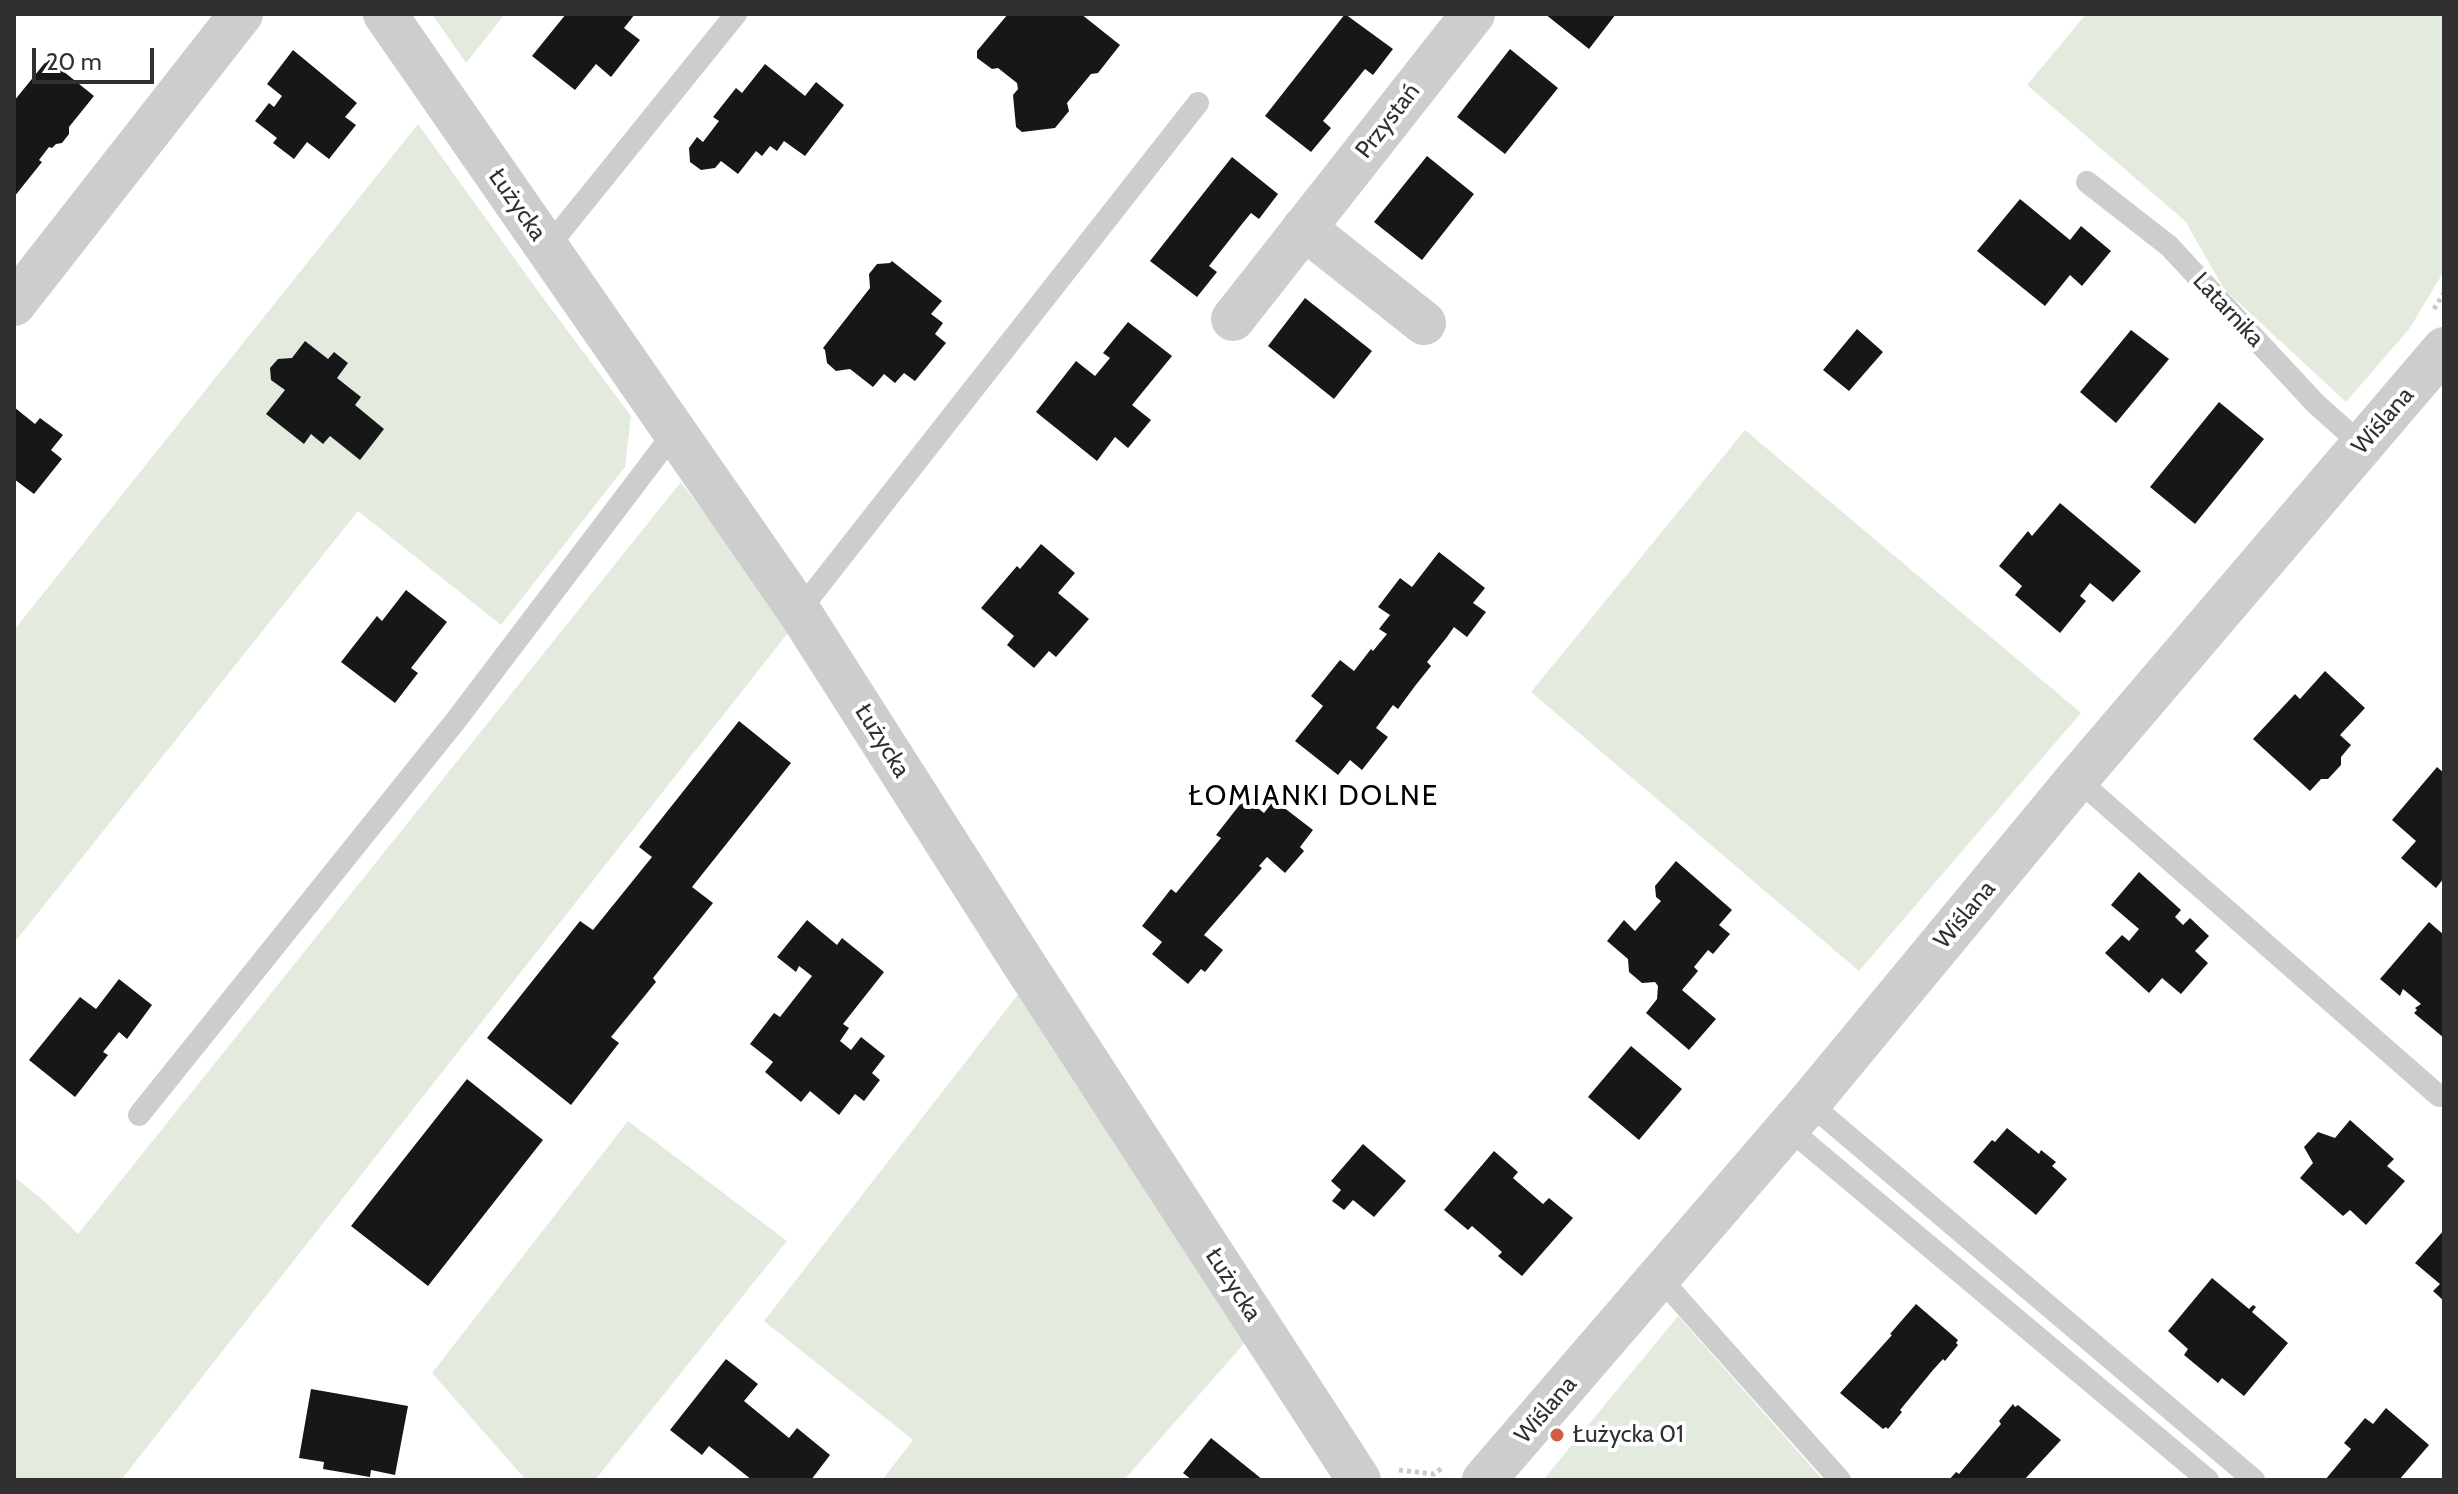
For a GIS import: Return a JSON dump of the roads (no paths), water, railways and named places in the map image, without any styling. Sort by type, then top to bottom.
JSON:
[{"type":"street","points":[[14,304],[241,14]]},
{"type":"street","name":"Łużycka","points":[[385,14],[799,611],[1359,1480]]},
{"type":"street","name":"Przystań","points":[[1233,319],[1473,14]]},
{"type":"street","points":[[1304,228],[1424,323]]},
{"type":"street","name":"Wiślana","points":[[1484,1480],[1660,1278],[2077,779],[2444,349]]},
{"type":"lane","points":[[547,248],[736,14]]},
{"type":"lane","points":[[799,611],[1198,103]]},
{"type":"lane","name":"Latarnika","points":[[2087,182],[2169,246],[2316,404],[2362,445]]},
{"type":"lane","points":[[139,1115],[457,719],[676,430]]},
{"type":"lane","points":[[2077,779],[2439,1096]]},
{"type":"lane","points":[[1798,1115],[2208,1480]]},
{"type":"lane","points":[[1798,1115],[2254,1480]]},
{"type":"lane","points":[[1660,1278],[1840,1480]]},
{"type":"place","name":"Łużycka 01","points":[[1557,1435]]},
{"type":"district","name":"ŁOMIANKI DOLNE","points":[[1314,797]]}]
